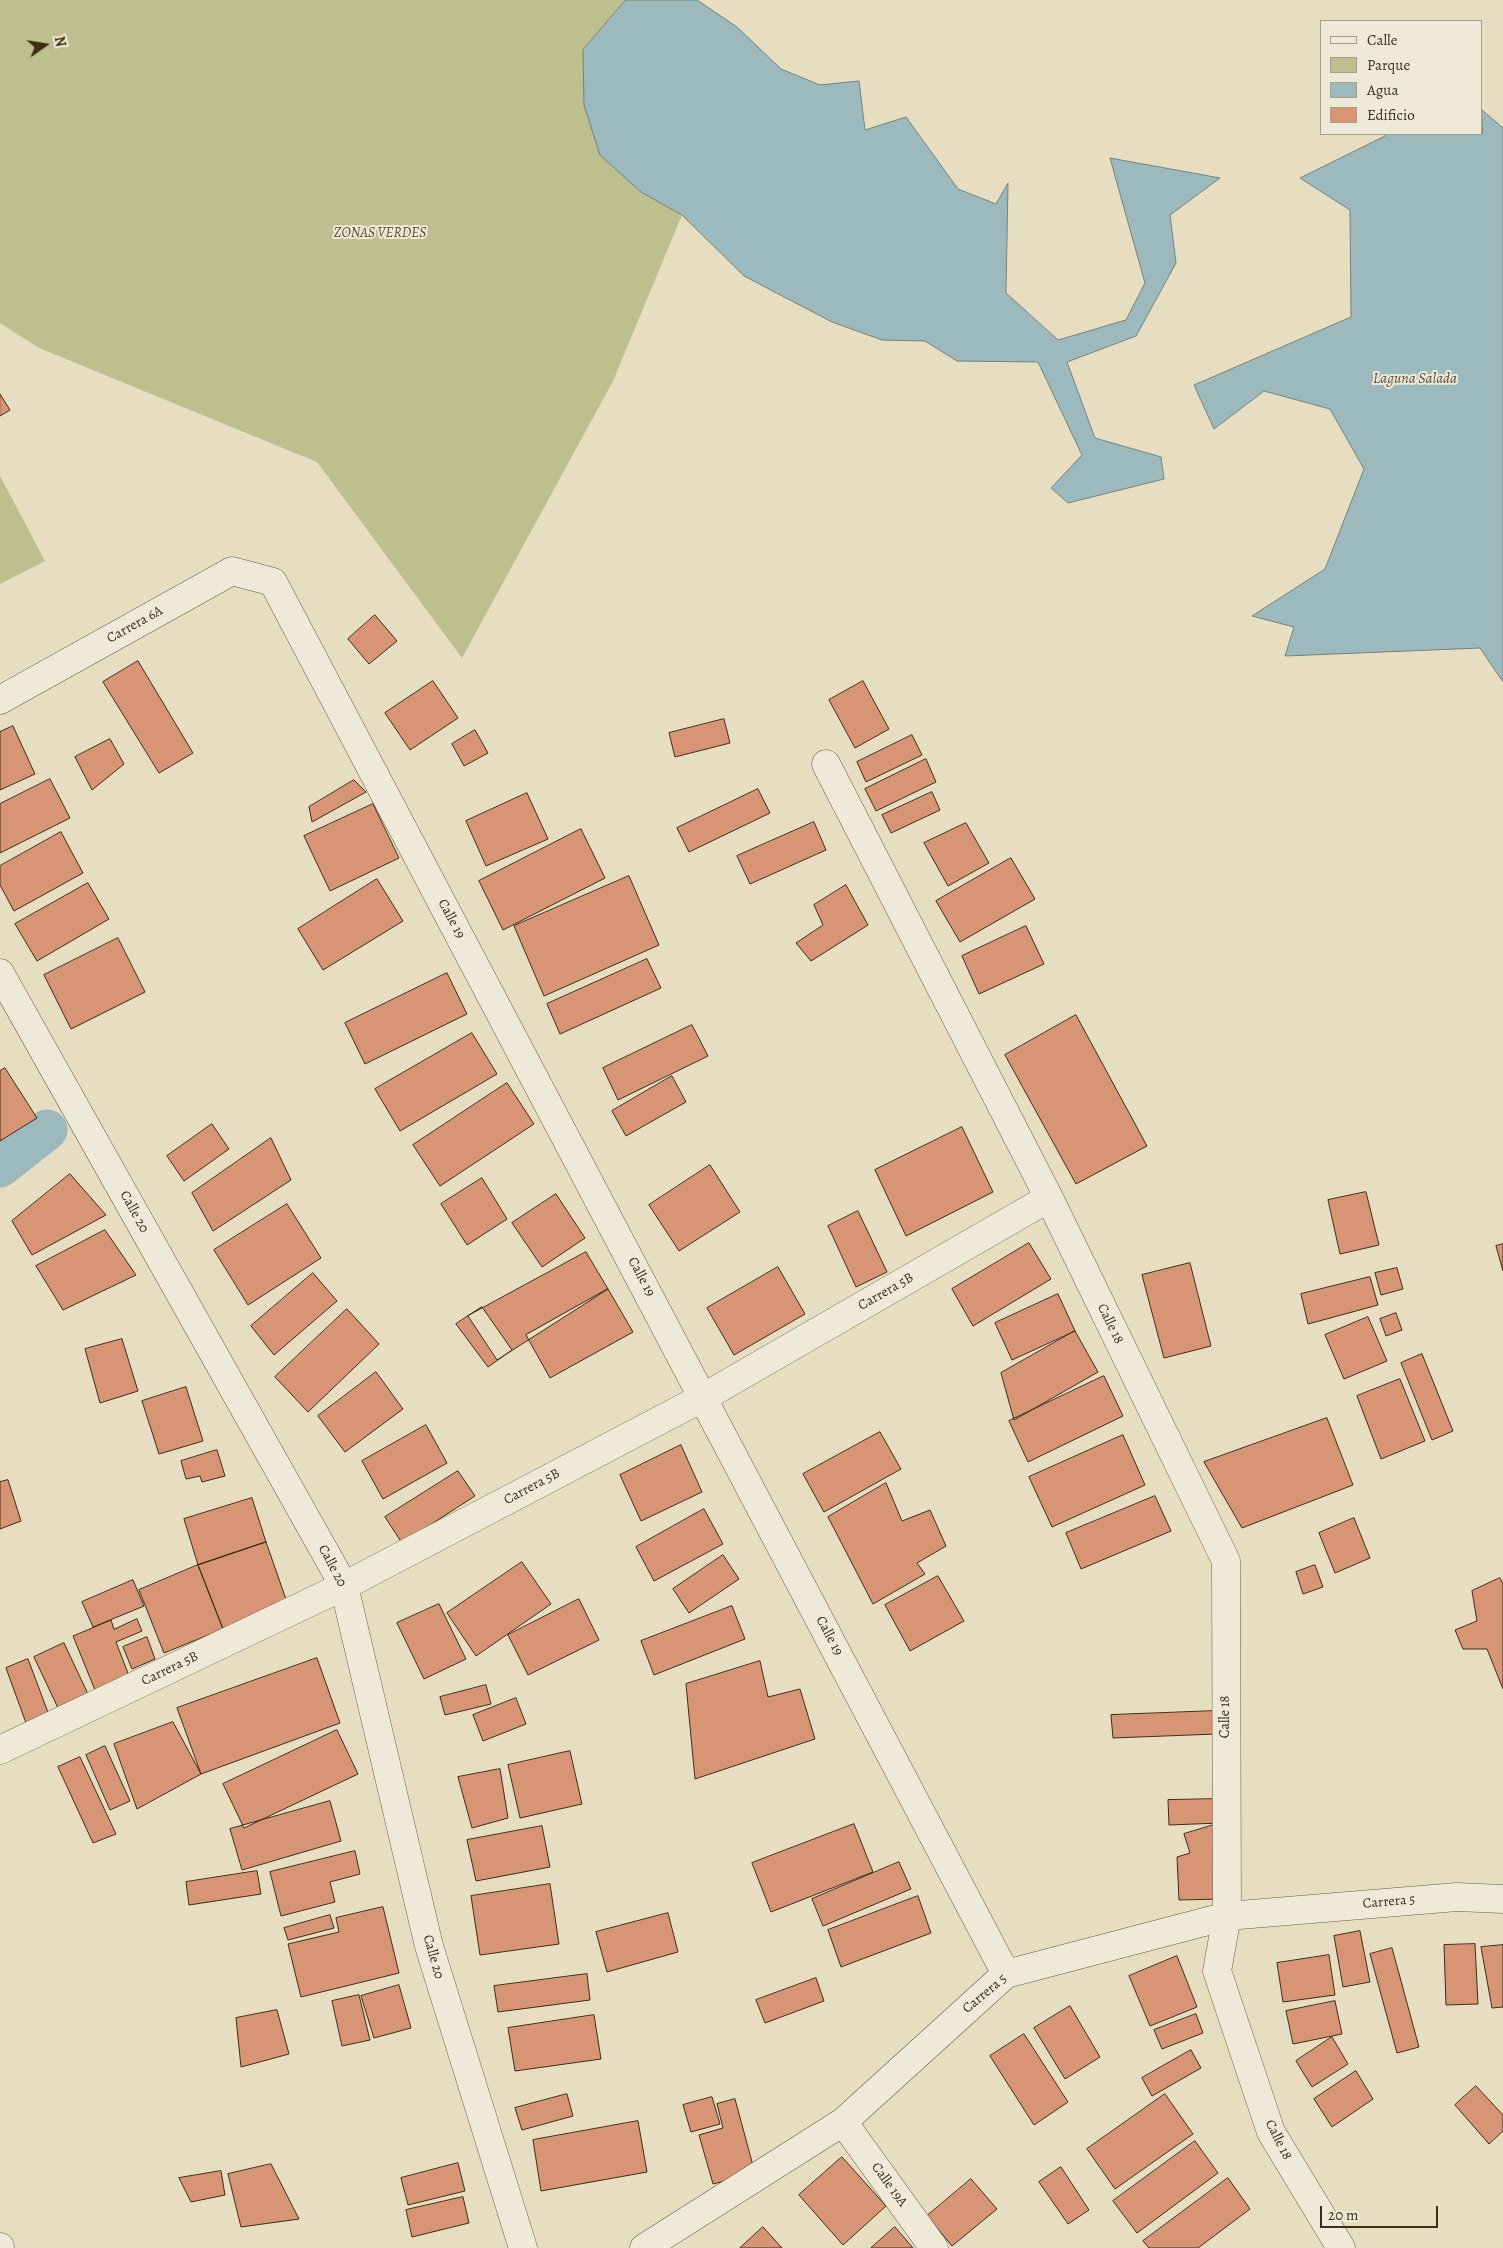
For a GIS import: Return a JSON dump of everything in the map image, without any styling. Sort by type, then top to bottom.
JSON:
[{"type":"street","name":"Carrera 6A","points":[[0,700],[232,571],[273,582]]},
{"type":"street","name":"Calle 19","points":[[273,582],[704,1397],[1006,1974]]},
{"type":"street","name":"Calle 18","points":[[826,764],[1049,1198],[1226,1561],[1227,1916],[1217,1970],[1271,2132],[1341,2248]]},
{"type":"street","name":"Calle 20","points":[[0,973],[9,1011],[344,1586],[428,1946],[523,2248]]},
{"type":"street","name":"Carrera 5B","points":[[0,1750],[344,1586],[704,1397],[1049,1198]]},
{"type":"street","name":"Carrera 5","points":[[644,2248],[843,2122],[1006,1974],[1227,1916],[1456,1897],[1503,1899]]},
{"type":"street","name":"Calle 19A","points":[[843,2122],[934,2248]]},
{"type":"green space","name":"ZONAS VERDES","points":[[0,0],[626,0],[583,50],[641,192],[682,215],[613,381],[462,658],[317,462],[39,348],[0,323]]},
{"type":"green space","points":[[0,476],[45,561],[0,584]]},
{"type":"water","points":[[626,0],[697,0],[737,27],[781,69],[820,85],[859,81],[865,130],[906,117],[958,189],[996,204],[1008,183],[1006,293],[1058,340],[1126,320],[1145,283],[1110,158],[1220,178],[1170,215],[1176,263],[1136,336],[1067,362],[1095,438],[1161,457],[1164,479],[1068,503],[1051,488],[1082,455],[1038,362],[957,361],[925,341],[882,340],[832,322],[744,276],[682,215],[641,192],[600,155],[584,105],[583,50]]},
{"type":"water","name":"Laguna Salada","points":[[1483,111],[1503,128],[1503,682],[1480,648],[1285,656],[1294,627],[1252,616],[1325,569],[1364,469],[1330,409],[1264,391],[1214,429],[1194,385],[1351,317],[1350,210],[1300,178],[1385,136],[1483,135]]},
{"type":"building","points":[[0,394],[10,410],[0,416]]},
{"type":"building","points":[[375,615],[397,641],[369,664],[348,639]]},
{"type":"building","points":[[138,661],[193,753],[159,773],[103,682]]},
{"type":"building","points":[[433,681],[458,718],[410,750],[385,713]]},
{"type":"building","points":[[863,681],[889,729],[855,748],[829,700]]},
{"type":"building","points":[[724,719],[730,743],[675,757],[669,733]]},
{"type":"building","points":[[13,726],[35,774],[0,790],[0,732]]},
{"type":"building","points":[[475,730],[488,753],[464,766],[452,744]]},
{"type":"building","points":[[912,735],[922,755],[866,782],[857,762]]},
{"type":"building","points":[[110,739],[124,764],[92,790],[75,757]]},
{"type":"building","points":[[926,759],[936,782],[876,811],[865,789]]},
{"type":"building","points":[[50,779],[70,818],[0,853],[0,804]]},
{"type":"building","points":[[354,780],[366,792],[312,822],[309,807]]},
{"type":"building","points":[[758,789],[770,813],[689,852],[677,828]]},
{"type":"building","points":[[932,792],[940,810],[891,833],[882,815]]},
{"type":"building","points":[[527,793],[548,839],[486,866],[466,821]]},
{"type":"building","points":[[373,804],[399,858],[330,891],[304,836]]},
{"type":"building","points":[[814,822],[826,850],[750,884],[737,856]]},
{"type":"building","points":[[966,823],[989,863],[948,886],[924,843]]},
{"type":"building","points":[[581,829],[605,878],[503,930],[479,881]]},
{"type":"building","points":[[61,832],[83,873],[14,911],[0,885],[0,866]]},
{"type":"building","points":[[1011,858],[1035,899],[960,942],[936,901]]},
{"type":"building","points":[[629,876],[659,945],[544,996],[514,926]]},
{"type":"building","points":[[377,879],[403,921],[323,970],[298,929]]},
{"type":"building","points":[[88,883],[109,919],[37,961],[15,924]]},
{"type":"building","points":[[846,885],[868,925],[811,961],[796,943],[823,925],[814,905]]},
{"type":"building","points":[[1026,926],[1044,964],[979,994],[962,956]]},
{"type":"building","points":[[118,938],[145,992],[71,1029],[44,975]]},
{"type":"building","points":[[647,959],[661,988],[560,1034],[547,1004]]},
{"type":"building","points":[[447,973],[467,1014],[365,1064],[345,1023]]},
{"type":"building","points":[[1076,1015],[1147,1146],[1076,1184],[1005,1055]]},
{"type":"building","points":[[692,1025],[708,1056],[618,1100],[603,1068]]},
{"type":"building","points":[[472,1033],[497,1074],[400,1131],[375,1089]]},
{"type":"building","points":[[5,1068],[37,1118],[0,1141],[0,1071]]},
{"type":"building","points":[[672,1076],[686,1102],[626,1136],[612,1111]]},
{"type":"building","points":[[507,1083],[534,1124],[440,1186],[413,1145]]},
{"type":"building","points":[[212,1124],[229,1149],[184,1181],[167,1156]]},
{"type":"building","points":[[962,1127],[993,1192],[906,1236],[875,1170]]},
{"type":"building","points":[[271,1138],[291,1180],[213,1231],[192,1193]]},
{"type":"building","points":[[710,1165],[740,1212],[679,1251],[649,1205]]},
{"type":"building","points":[[70,1174],[106,1215],[32,1255],[12,1221]]},
{"type":"building","points":[[482,1178],[507,1219],[467,1245],[441,1204]]},
{"type":"building","points":[[1366,1192],[1379,1245],[1340,1254],[1328,1200]]},
{"type":"building","points":[[556,1194],[585,1238],[542,1267],[512,1223]]},
{"type":"building","points":[[287,1204],[321,1258],[248,1305],[214,1250]]},
{"type":"building","points":[[858,1211],[887,1272],[856,1287],[828,1226]]},
{"type":"building","points":[[105,1230],[136,1275],[63,1310],[36,1266]]},
{"type":"building","points":[[1029,1243],[1051,1279],[973,1326],[952,1289]]},
{"type":"building","points":[[1503,1244],[1503,1271],[1496,1246]]},
{"type":"building","points":[[586,1252],[608,1289],[497,1360],[468,1316]]},
{"type":"building","points":[[1190,1263],[1211,1346],[1164,1358],[1142,1275]]},
{"type":"building","points":[[778,1267],[805,1314],[734,1355],[707,1308]]},
{"type":"building","points":[[1397,1268],[1403,1289],[1381,1295],[1375,1273]]},
{"type":"building","points":[[313,1273],[337,1301],[274,1355],[251,1326]]},
{"type":"building","points":[[1370,1277],[1378,1305],[1308,1324],[1301,1294]]},
{"type":"building","points":[[608,1289],[633,1332],[550,1378],[526,1335]]},
{"type":"building","points":[[1058,1294],[1075,1331],[1012,1360],[995,1323]]},
{"type":"building","points":[[482,1307],[512,1350],[488,1367],[456,1324]]},
{"type":"building","points":[[347,1309],[379,1344],[308,1412],[275,1377]]},
{"type":"building","points":[[1396,1313],[1402,1330],[1386,1336],[1380,1319]]},
{"type":"building","points":[[1368,1317],[1387,1361],[1344,1379],[1325,1335]]},
{"type":"building","points":[[1075,1331],[1098,1372],[1014,1420],[1001,1373]]},
{"type":"building","points":[[122,1339],[138,1391],[100,1403],[85,1349]]},
{"type":"building","points":[[1422,1354],[1453,1431],[1432,1440],[1401,1363]]},
{"type":"building","points":[[376,1372],[403,1409],[345,1452],[318,1416]]},
{"type":"building","points":[[1104,1376],[1123,1416],[1028,1462],[1009,1421]]},
{"type":"building","points":[[1400,1379],[1425,1441],[1381,1459],[1357,1396]]},
{"type":"building","points":[[186,1387],[203,1441],[159,1454],[142,1401]]},
{"type":"building","points":[[1327,1418],[1353,1485],[1242,1528],[1204,1462]]},
{"type":"building","points":[[426,1425],[447,1463],[383,1499],[362,1461]]},
{"type":"building","points":[[880,1432],[901,1469],[824,1512],[803,1474]]},
{"type":"building","points":[[1123,1435],[1145,1485],[1052,1527],[1029,1477]]},
{"type":"building","points":[[681,1445],[702,1492],[641,1521],[620,1475]]},
{"type":"building","points":[[217,1450],[225,1476],[202,1482],[200,1476],[186,1479],[181,1461]]},
{"type":"building","points":[[458,1471],[475,1496],[402,1543],[385,1517]]},
{"type":"building","points":[[8,1480],[21,1521],[0,1529],[0,1482]]},
{"type":"building","points":[[886,1483],[902,1521],[930,1510],[946,1546],[917,1563],[925,1574],[873,1604],[828,1517]]},
{"type":"building","points":[[1155,1496],[1171,1531],[1081,1569],[1066,1533]]},
{"type":"building","points":[[252,1498],[266,1542],[198,1565],[184,1519]]},
{"type":"building","points":[[704,1509],[723,1544],[654,1581],[636,1547]]},
{"type":"building","points":[[1354,1518],[1370,1558],[1335,1573],[1319,1533]]},
{"type":"building","points":[[266,1542],[288,1605],[223,1629],[198,1565]]},
{"type":"building","points":[[723,1555],[739,1579],[689,1613],[673,1589]]},
{"type":"building","points":[[522,1562],[551,1604],[476,1656],[447,1613]]},
{"type":"building","points":[[198,1565],[223,1629],[164,1653],[139,1590]]},
{"type":"building","points":[[1315,1565],[1323,1587],[1303,1594],[1296,1572]]},
{"type":"building","points":[[938,1576],[964,1621],[910,1651],[885,1605]]},
{"type":"building","points":[[1500,1578],[1503,1584],[1503,1689],[1487,1649],[1463,1649],[1455,1630],[1477,1621],[1472,1591]]},
{"type":"building","points":[[133,1580],[144,1606],[93,1627],[82,1602]]},
{"type":"building","points":[[579,1599],[599,1640],[528,1675],[508,1635]]},
{"type":"building","points":[[439,1604],[466,1659],[424,1679],[397,1623]]},
{"type":"building","points":[[732,1606],[745,1639],[654,1675],[641,1641]]},
{"type":"building","points":[[137,1619],[142,1631],[116,1642],[129,1676],[95,1690],[73,1636],[111,1620],[114,1629]]},
{"type":"building","points":[[147,1637],[155,1659],[132,1669],[123,1647]]},
{"type":"building","points":[[64,1643],[88,1694],[58,1708],[34,1657]]},
{"type":"building","points":[[317,1658],[340,1723],[201,1774],[177,1708]]},
{"type":"building","points":[[28,1659],[49,1715],[26,1723],[6,1668]]},
{"type":"building","points":[[760,1661],[768,1697],[800,1689],[815,1739],[695,1779],[686,1684]]},
{"type":"building","points":[[486,1685],[491,1704],[445,1715],[440,1697]]},
{"type":"building","points":[[516,1698],[526,1724],[483,1741],[473,1715]]},
{"type":"building","points":[[1215,1711],[1216,1734],[1113,1738],[1111,1715]]},
{"type":"building","points":[[173,1722],[201,1774],[137,1809],[114,1744]]},
{"type":"building","points":[[337,1730],[358,1774],[244,1828],[223,1784]]},
{"type":"building","points":[[105,1746],[130,1801],[110,1810],[86,1755]]},
{"type":"building","points":[[570,1751],[582,1804],[520,1818],[508,1765]]},
{"type":"building","points":[[80,1757],[116,1834],[93,1843],[58,1767]]},
{"type":"building","points":[[500,1769],[508,1818],[472,1828],[458,1777]]},
{"type":"building","points":[[1219,1799],[1220,1823],[1169,1825],[1168,1800]]},
{"type":"building","points":[[330,1801],[341,1841],[242,1870],[230,1829]]},
{"type":"building","points":[[1220,1823],[1222,1899],[1179,1900],[1177,1857],[1190,1853],[1184,1834]]},
{"type":"building","points":[[854,1824],[873,1872],[771,1912],[752,1863]]},
{"type":"building","points":[[542,1826],[550,1867],[476,1881],[467,1840]]},
{"type":"building","points":[[355,1851],[360,1874],[330,1882],[335,1902],[281,1916],[270,1872]]},
{"type":"building","points":[[899,1862],[911,1889],[823,1926],[812,1899]]},
{"type":"building","points":[[257,1871],[261,1894],[189,1905],[186,1882]]},
{"type":"building","points":[[550,1884],[559,1944],[480,1955],[471,1896]]},
{"type":"building","points":[[918,1896],[931,1933],[841,1967],[828,1930]]},
{"type":"building","points":[[383,1907],[399,1973],[301,1997],[288,1944],[339,1932],[336,1918]]},
{"type":"building","points":[[668,1913],[678,1952],[607,1972],[596,1932]]},
{"type":"building","points":[[330,1915],[334,1928],[288,1940],[284,1928]]},
{"type":"building","points":[[1360,1931],[1370,1982],[1343,1987],[1334,1936]]},
{"type":"building","points":[[1475,1944],[1478,2004],[1446,2005],[1444,1945]]},
{"type":"building","points":[[1503,1945],[1503,2007],[1492,2008],[1481,1947]]},
{"type":"building","points":[[1392,1948],[1419,2047],[1397,2053],[1370,1954]]},
{"type":"building","points":[[1329,1955],[1335,1995],[1283,2002],[1277,1963]]},
{"type":"building","points":[[1177,1956],[1197,2007],[1150,2026],[1129,1976]]},
{"type":"building","points":[[587,1974],[590,2000],[498,2012],[494,1986]]},
{"type":"building","points":[[816,1978],[824,2001],[765,2023],[756,2000]]},
{"type":"building","points":[[399,1985],[411,2028],[374,2038],[361,1996]]},
{"type":"building","points":[[359,1995],[370,2040],[342,2046],[332,2001]]},
{"type":"building","points":[[1335,2001],[1342,2034],[1293,2044],[1286,2011]]},
{"type":"building","points":[[1070,2006],[1100,2057],[1065,2079],[1034,2028]]},
{"type":"building","points":[[277,2010],[289,2054],[241,2067],[236,2018]]},
{"type":"building","points":[[1196,2014],[1203,2033],[1162,2049],[1154,2030]]},
{"type":"building","points":[[594,2015],[601,2059],[515,2071],[508,2028]]},
{"type":"building","points":[[1024,2034],[1068,2102],[1034,2125],[990,2056]]},
{"type":"building","points":[[1332,2037],[1348,2064],[1312,2087],[1296,2061]]},
{"type":"building","points":[[1191,2050],[1201,2068],[1152,2096],[1142,2078]]},
{"type":"building","points":[[1356,2071],[1373,2099],[1332,2127],[1314,2099]]},
{"type":"building","points":[[1476,2086],[1503,2115],[1503,2131],[1489,2144],[1455,2105]]},
{"type":"building","points":[[567,2094],[573,2116],[522,2130],[515,2108]]},
{"type":"building","points":[[1165,2094],[1193,2134],[1115,2189],[1087,2149]]},
{"type":"building","points":[[712,2097],[720,2124],[691,2132],[683,2105]]},
{"type":"building","points":[[735,2099],[755,2173],[713,2184],[699,2135],[723,2128],[717,2104]]},
{"type":"building","points":[[638,2121],[647,2172],[541,2191],[533,2140]]},
{"type":"building","points":[[1195,2141],[1218,2173],[1137,2233],[1113,2201]]},
{"type":"building","points":[[842,2157],[886,2206],[843,2245],[799,2195]]},
{"type":"building","points":[[458,2163],[465,2191],[408,2205],[401,2178]]},
{"type":"building","points":[[271,2164],[299,2219],[241,2227],[228,2174]]},
{"type":"building","points":[[1061,2167],[1089,2210],[1068,2224],[1039,2182]]},
{"type":"building","points":[[221,2171],[225,2195],[191,2202],[179,2178]]},
{"type":"building","points":[[1228,2178],[1250,2209],[1198,2248],[1149,2248],[1143,2241]]},
{"type":"building","points":[[971,2179],[997,2209],[952,2246],[927,2216]]},
{"type":"building","points":[[463,2197],[469,2223],[412,2237],[406,2210]]},
{"type":"building","points":[[763,2227],[782,2248],[740,2248]]},
{"type":"building","points":[[895,2227],[913,2248],[871,2248]]},
{"type":"waterway","points":[[0,1167],[47,1130]]}]
